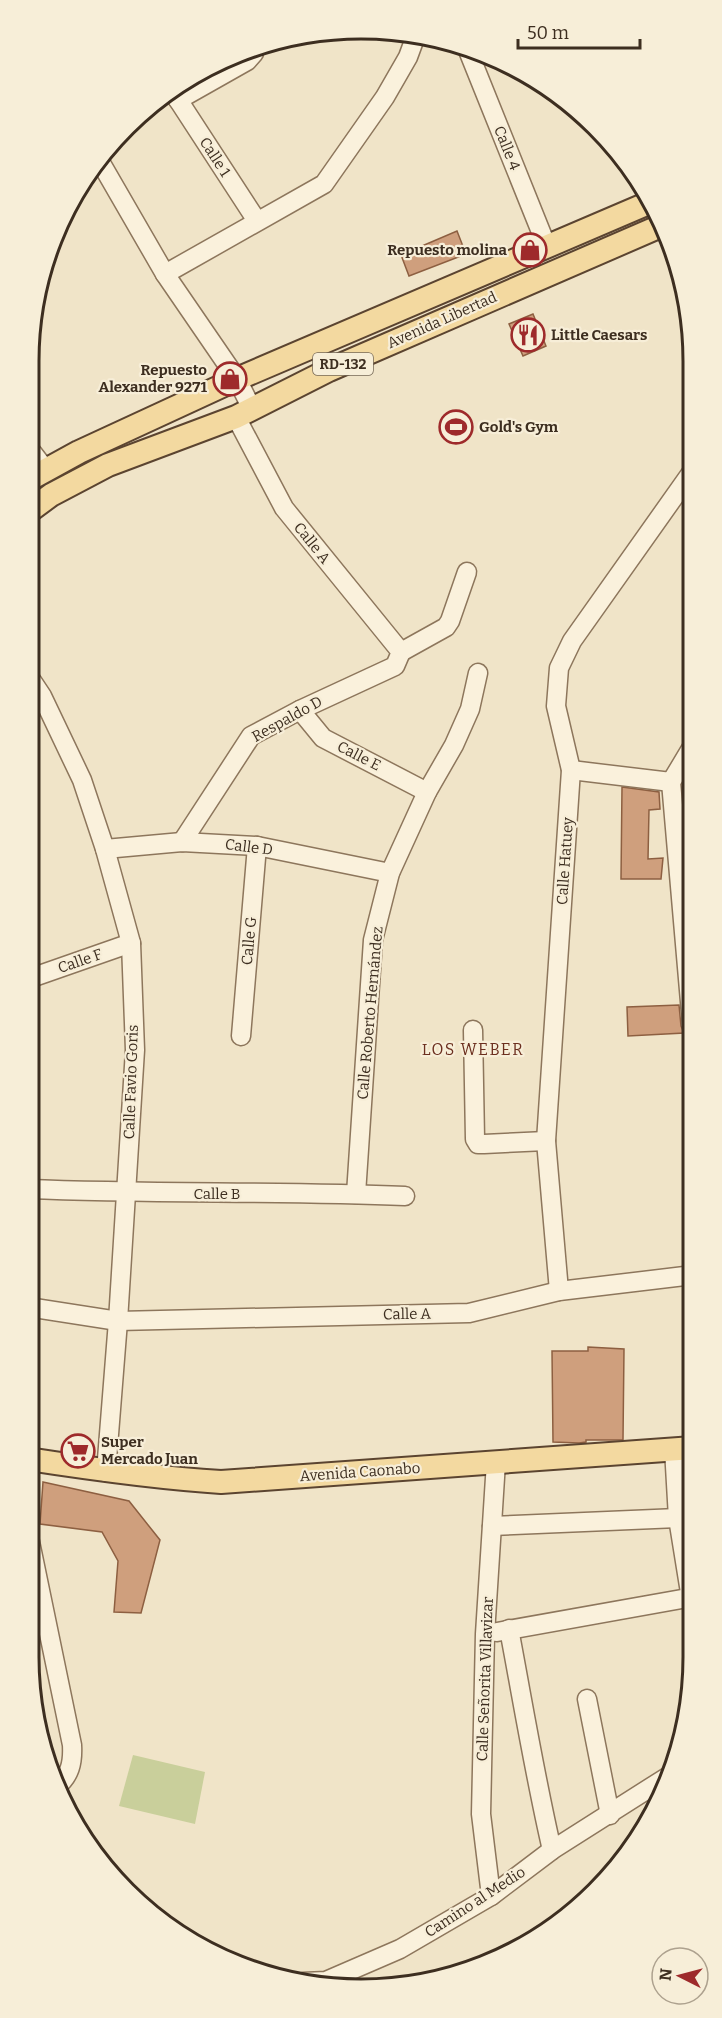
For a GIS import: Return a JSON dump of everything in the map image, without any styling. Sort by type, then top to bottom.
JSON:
[{"type":"main road","name":"Avenida Libertad","points":[[39,474],[79,452],[237,380],[643,206]]},
{"type":"main road","name":"Avenida Libertad","points":[[39,504],[51,495],[108,465],[244,413],[329,370],[654,229]]},
{"type":"main road","name":"Avenida Caonabo","points":[[39,1461],[163,1479],[221,1482],[683,1448]]},
{"type":"street","points":[[165,274],[324,184],[385,97],[414,44]]},
{"type":"street","points":[[184,92],[249,59]]},
{"type":"street","name":"Calle 4","points":[[471,59],[547,248]]},
{"type":"street","name":"Calle 1","points":[[176,98],[257,221]]},
{"type":"street","name":"Calle A","points":[[104,168],[165,274],[237,380],[244,413],[284,508],[400,655]]},
{"type":"street","name":"Calle Hatuey","points":[[559,1291],[546,1141],[571,770],[556,706],[559,668],[572,641],[683,484]]},
{"type":"street","name":"Respaldo D","points":[[182,842],[251,736],[300,710],[396,666],[400,655],[446,627],[467,572]]},
{"type":"street","name":"Calle Roberto Hernández","points":[[356,1194],[373,940],[390,873],[427,792],[454,745],[470,709],[478,673]]},
{"type":"street","name":"Calle Favio Goris","points":[[39,692],[82,780],[105,849],[131,944],[135,1050],[106,1472]]},
{"type":"street","name":"Calle E","points":[[300,710],[324,738],[427,792]]},
{"type":"street","points":[[683,762],[671,782],[683,921]]},
{"type":"street","points":[[571,770],[671,782]]},
{"type":"street","name":"Calle D","points":[[105,849],[182,842],[257,846],[390,873]]},
{"type":"street","name":"Calle G","points":[[241,1036],[257,846]]},
{"type":"street","name":"Calle F","points":[[39,975],[131,944]]},
{"type":"street","points":[[473,1030],[475,1139],[478,1144],[546,1141]]},
{"type":"street","name":"Calle B","points":[[39,1189],[126,1193],[405,1196]]},
{"type":"street","name":"Calle A","points":[[39,1309],[118,1321],[469,1313],[559,1291],[683,1276]]},
{"type":"street","points":[[683,1448],[678,1518],[683,1546]]},
{"type":"street","name":"Calle Señorita Villavizar","points":[[491,1896],[481,1814],[485,1634],[496,1462]]},
{"type":"street","points":[[492,1526],[678,1518]]},
{"type":"street","points":[[485,1634],[683,1603]]},
{"type":"street","points":[[39,1623],[72,1745],[73,1759],[64,1781]]},
{"type":"street","points":[[509,1629],[536,1780],[552,1850]]},
{"type":"street","points":[[587,1699],[610,1815]]},
{"type":"street","name":"Camino al Medio","points":[[340,1978],[400,1950],[491,1896],[552,1850],[656,1784]]},
{"type":"green space","points":[[133,1755],[205,1772],[195,1824],[119,1806]]},
{"type":"building","points":[[457,231],[466,254],[409,276],[401,255]]},
{"type":"building","name":"Little Caesars","points":[[533,314],[546,346],[523,356],[509,324]]},
{"type":"building","points":[[622,787],[659,792],[660,809],[649,810],[648,859],[663,858],[661,879],[621,879]]},
{"type":"building","points":[[679,1005],[683,1033],[628,1036],[627,1007]]},
{"type":"building","points":[[588,1347],[624,1349],[623,1440],[553,1442],[552,1351],[588,1351]]},
{"type":"building","points":[[43,1482],[129,1501],[160,1540],[141,1613],[114,1612],[118,1561],[102,1532],[40,1524]]},
{"type":"place","name":"Repuesto molina","points":[[530,250]]},
{"type":"place","name":"Little Caesars","points":[[528,335]]},
{"type":"place","name":"Repuesto Alexander 9271","points":[[230,379]]},
{"type":"place","name":"Gold's Gym","points":[[456,427]]},
{"type":"place","name":"Super Mercado Juan","points":[[78,1451]]},
{"type":"district","name":"LOS WEBER","points":[[473,1049]]}]
